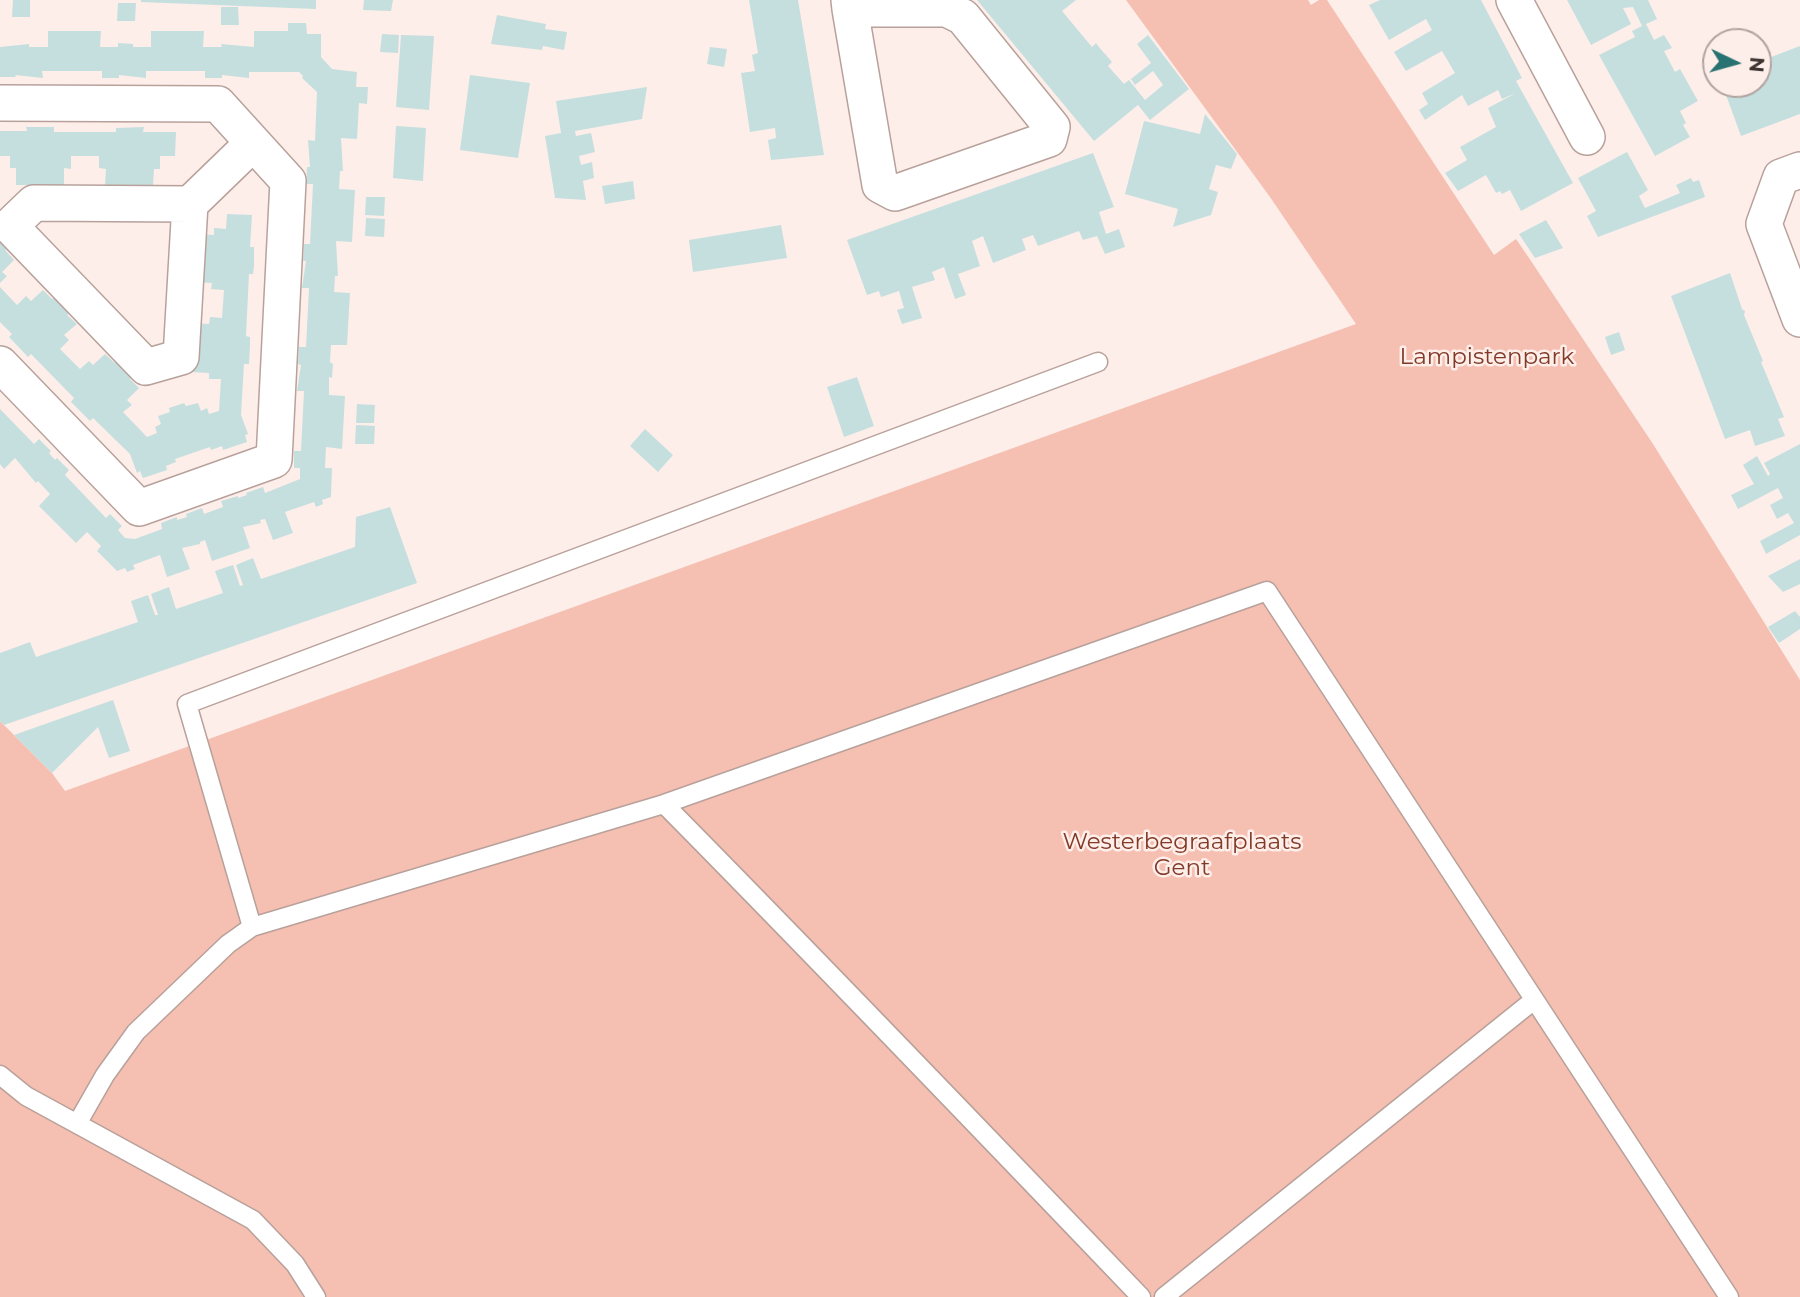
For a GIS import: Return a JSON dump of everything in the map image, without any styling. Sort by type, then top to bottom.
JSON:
[{"type":"street","points":[[1514,0],[1587,137]]},
{"type":"street","points":[[850,5],[947,9],[963,17],[1052,127],[1049,139],[895,193],[880,185],[850,5]]},
{"type":"street","points":[[0,103],[218,104],[288,181],[274,460],[139,508],[0,365]]},
{"type":"street","points":[[190,204],[34,203],[10,226],[146,367],[181,357],[190,204],[253,143]]},
{"type":"street","points":[[1800,170],[1781,177],[1764,224],[1800,319]]},
{"type":"lane","points":[[252,928],[187,704],[1097,362]]},
{"type":"lane","points":[[77,1124],[105,1075],[136,1032],[228,944],[252,928],[664,804],[1267,591],[1728,1297]]},
{"type":"lane","points":[[664,804],[1141,1297]]},
{"type":"lane","points":[[1164,1297],[1534,1000]]},
{"type":"lane","points":[[0,1075],[26,1096],[253,1220],[295,1264],[316,1297]]},
{"type":"green space","name":"Westerbegraafplaats Gent","points":[[1126,0],[1308,0],[1311,5],[1319,0],[1327,0],[1494,255],[1516,239],[1653,444],[1800,680],[1800,1297],[0,1297],[0,721],[52,773],[65,791],[1356,324],[1270,197]]},
{"type":"building","points":[[13,0],[30,0],[30,17],[12,17]]},
{"type":"building","points":[[316,0],[316,9],[141,2]]},
{"type":"building","points":[[364,0],[393,0],[391,11],[363,10]]},
{"type":"building","points":[[749,0],[798,0],[824,155],[771,160],[768,140],[776,138],[775,128],[750,132],[741,73],[755,71],[752,55],[758,53]]},
{"type":"building","points":[[977,0],[1076,0],[1062,11],[1092,47],[1096,43],[1112,62],[1108,66],[1124,84],[1129,80],[1145,100],[1163,85],[1153,71],[1135,85],[1131,79],[1151,63],[1137,44],[1148,35],[1189,89],[1150,120],[1138,105],[1094,141]]},
{"type":"building","points":[[1380,0],[1481,0],[1522,78],[1516,81],[1573,183],[1521,211],[1510,190],[1502,194],[1500,191],[1496,193],[1486,175],[1458,191],[1445,173],[1467,160],[1460,147],[1496,127],[1488,108],[1516,93],[1502,99],[1498,90],[1468,106],[1462,95],[1425,120],[1419,110],[1428,104],[1422,93],[1455,73],[1442,51],[1406,71],[1394,52],[1432,30],[1426,19],[1389,40],[1369,5]]},
{"type":"building","points":[[1567,0],[1648,0],[1657,19],[1646,24],[1654,40],[1664,35],[1672,48],[1664,51],[1675,72],[1680,69],[1698,101],[1680,111],[1686,123],[1683,125],[1690,137],[1655,156],[1599,55],[1635,37],[1632,31],[1642,26],[1633,7],[1623,8],[1631,24],[1591,45]]},
{"type":"building","points":[[118,3],[136,3],[135,21],[117,21]]},
{"type":"building","points":[[221,7],[238,7],[239,25],[221,25]]},
{"type":"building","points":[[497,15],[546,24],[545,29],[567,32],[564,50],[543,46],[542,50],[491,44]]},
{"type":"building","points":[[288,23],[306,23],[307,34],[321,34],[321,57],[332,69],[357,72],[356,87],[368,87],[367,104],[359,103],[357,139],[341,138],[343,171],[340,171],[339,189],[355,190],[352,242],[336,241],[338,276],[335,276],[334,292],[350,293],[347,345],[331,345],[330,362],[333,364],[332,378],[329,377],[329,395],[345,396],[342,449],[326,447],[325,468],[332,468],[331,497],[322,500],[323,504],[316,507],[314,502],[285,512],[293,533],[273,540],[265,519],[260,520],[261,523],[243,527],[250,548],[212,561],[205,540],[200,544],[182,548],[190,569],[167,577],[160,555],[133,565],[135,569],[127,572],[125,568],[117,571],[97,551],[101,546],[87,532],[76,543],[39,506],[50,494],[38,481],[36,483],[15,458],[4,469],[0,464],[0,409],[34,444],[39,439],[51,451],[49,453],[55,460],[57,458],[69,470],[65,475],[106,518],[110,514],[122,526],[118,530],[125,538],[135,539],[162,529],[161,523],[177,517],[177,520],[187,517],[186,514],[202,508],[204,514],[223,507],[221,501],[247,495],[246,493],[263,487],[265,493],[300,479],[300,468],[294,468],[294,451],[301,451],[304,391],[297,391],[301,365],[298,364],[299,347],[306,347],[309,288],[302,288],[306,261],[303,261],[304,244],[310,244],[313,184],[306,184],[307,167],[310,167],[308,140],[315,141],[317,92],[299,72],[249,72],[249,78],[222,75],[222,78],[205,78],[205,71],[146,71],[146,78],[119,75],[119,78],[102,78],[102,71],[42,71],[43,78],[15,75],[16,77],[0,77],[0,47],[29,44],[29,47],[48,47],[48,31],[101,31],[100,47],[118,47],[118,43],[133,44],[133,47],[151,47],[151,31],[204,31],[203,47],[222,47],[221,44],[254,47],[254,31],[288,31]]},
{"type":"building","points":[[382,34],[399,35],[398,53],[380,52]]},
{"type":"building","points":[[401,35],[434,36],[429,110],[396,107]]},
{"type":"building","points":[[1800,46],[1800,114],[1741,136],[1727,98],[1772,98],[1772,57]]},
{"type":"building","points":[[710,47],[727,49],[724,67],[707,64]]},
{"type":"building","points":[[470,75],[530,83],[518,158],[460,150]]},
{"type":"building","points":[[647,87],[642,119],[575,131],[576,136],[591,133],[595,152],[579,156],[581,165],[592,162],[594,178],[583,181],[586,200],[555,198],[545,136],[561,133],[556,101]]},
{"type":"building","points":[[1205,114],[1237,154],[1231,169],[1216,165],[1209,189],[1218,192],[1211,215],[1173,227],[1178,209],[1125,194],[1144,121],[1200,134]]},
{"type":"building","points":[[396,126],[426,128],[423,181],[393,178]]},
{"type":"building","points":[[26,127],[54,127],[54,132],[116,132],[116,128],[144,127],[143,132],[176,132],[175,156],[160,156],[160,169],[154,169],[153,185],[140,185],[140,193],[119,193],[118,185],[105,186],[106,169],[99,168],[99,156],[71,156],[71,169],[64,168],[64,186],[51,185],[51,192],[30,192],[30,185],[16,185],[16,168],[10,168],[10,156],[0,156],[0,131],[27,131]]},
{"type":"building","points":[[1627,152],[1648,190],[1639,196],[1645,208],[1680,193],[1676,185],[1691,178],[1693,182],[1699,180],[1705,197],[1598,237],[1587,216],[1596,211],[1578,178]]},
{"type":"building","points":[[1093,153],[1114,207],[1099,212],[1106,234],[1119,229],[1125,247],[1105,254],[1097,236],[1083,240],[1079,231],[1038,246],[1033,235],[1022,239],[1026,250],[993,263],[983,236],[972,241],[980,266],[958,274],[966,295],[955,299],[944,267],[932,272],[935,280],[912,287],[922,318],[902,324],[897,310],[904,308],[899,291],[881,297],[879,291],[867,295],[847,240]]},
{"type":"building","points":[[633,181],[635,199],[605,204],[602,186]]},
{"type":"building","points":[[366,197],[385,197],[384,216],[365,215]]},
{"type":"building","points":[[227,214],[252,215],[250,247],[254,247],[254,266],[253,274],[249,274],[246,336],[250,337],[249,364],[244,364],[241,415],[248,434],[245,435],[247,442],[223,450],[222,446],[211,450],[210,447],[175,459],[176,462],[166,466],[167,470],[143,478],[140,471],[137,473],[130,454],[93,418],[90,421],[71,402],[74,398],[31,354],[28,357],[9,337],[12,334],[0,322],[0,287],[17,305],[26,296],[31,301],[43,290],[52,299],[57,294],[73,309],[67,315],[77,324],[64,335],[69,340],[60,349],[80,369],[89,361],[93,365],[105,354],[115,363],[120,358],[135,374],[130,379],[139,388],[127,400],[132,405],[123,412],[147,437],[157,433],[155,427],[161,424],[158,416],[170,412],[169,408],[184,403],[186,406],[198,403],[201,411],[207,408],[209,414],[219,411],[221,379],[209,379],[209,373],[190,372],[192,323],[209,324],[210,317],[222,318],[224,290],[211,289],[212,283],[194,282],[197,234],[214,235],[214,228],[226,229]]},
{"type":"building","points":[[366,218],[385,219],[384,237],[365,236]]},
{"type":"building","points":[[1546,220],[1563,248],[1535,258],[1519,234]]},
{"type":"building","points":[[781,225],[787,258],[693,272],[689,240]]},
{"type":"building","points":[[0,236],[10,246],[5,250],[14,260],[2,272],[7,276],[0,283]]},
{"type":"building","points":[[1730,273],[1763,361],[1761,362],[1784,417],[1778,419],[1785,436],[1755,446],[1750,430],[1725,439],[1671,296]]},
{"type":"building","points":[[1619,332],[1625,350],[1611,355],[1605,337]]},
{"type":"building","points":[[857,377],[874,426],[844,437],[827,387]]},
{"type":"building","points":[[357,404],[375,405],[374,423],[356,423]]},
{"type":"building","points":[[356,425],[375,426],[374,444],[355,444]]},
{"type":"building","points":[[645,429],[673,455],[658,472],[630,446]]},
{"type":"building","points":[[1800,444],[1800,535],[1766,554],[1760,541],[1794,523],[1788,513],[1777,519],[1770,505],[1783,498],[1778,488],[1738,509],[1731,495],[1754,484],[1743,465],[1757,456],[1768,476],[1770,474],[1764,463]]},
{"type":"building","points":[[390,507],[417,583],[4,725],[0,721],[0,653],[30,642],[36,657],[138,622],[131,601],[148,595],[155,615],[158,615],[151,594],[169,587],[176,609],[223,593],[215,571],[233,565],[240,586],[243,585],[236,565],[253,558],[261,579],[355,547],[356,517]]},
{"type":"building","points":[[1800,559],[1800,584],[1783,592],[1768,576]]},
{"type":"building","points":[[1795,611],[1800,617],[1800,629],[1779,643],[1768,627]]},
{"type":"building","points":[[113,700],[130,751],[109,758],[98,727],[52,773],[14,735]]},
{"type":"park label","name":"Lampistenpark","points":[[1487,357]]}]
